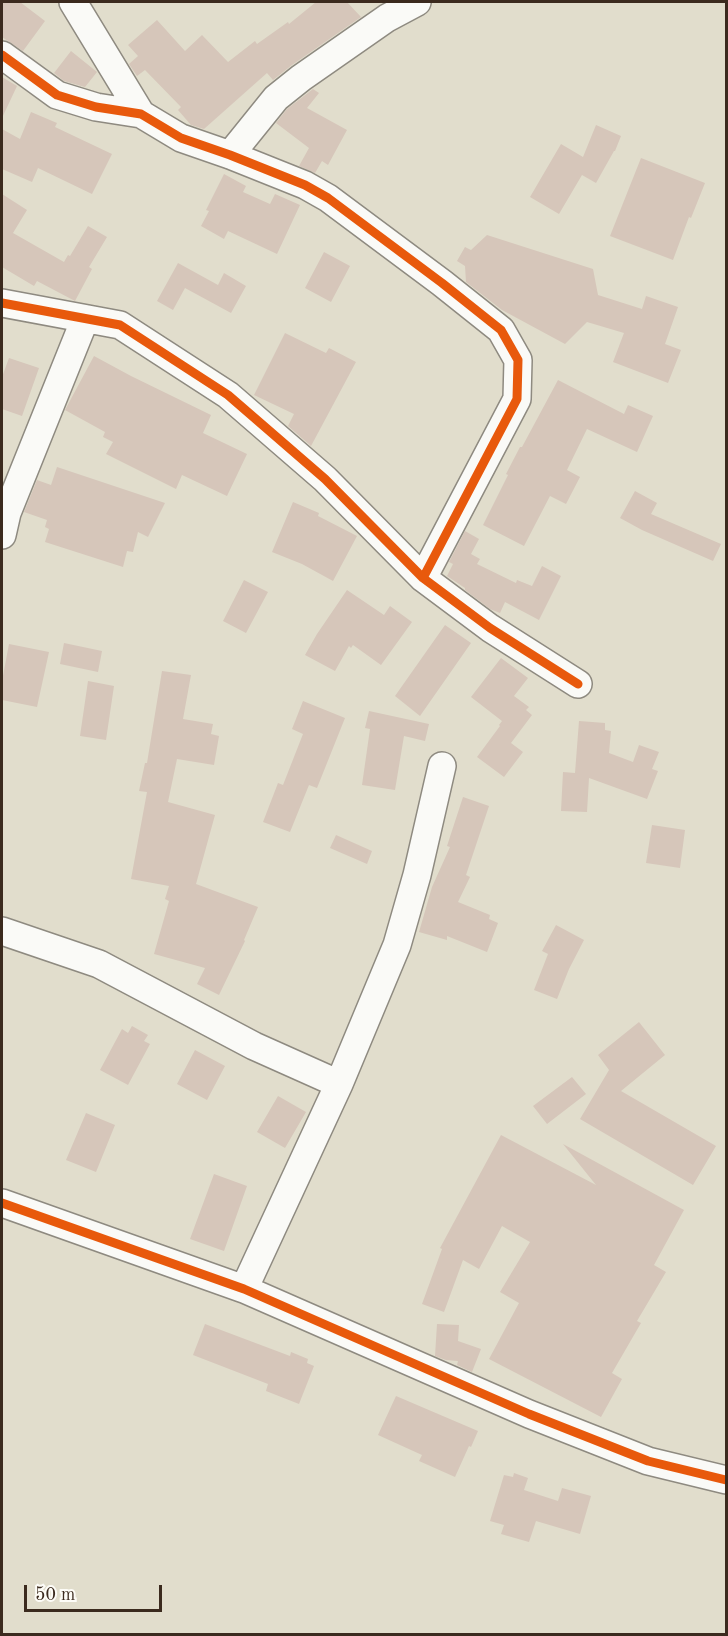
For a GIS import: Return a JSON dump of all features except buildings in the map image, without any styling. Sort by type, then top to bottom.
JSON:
[{"type":"street","points":[[73,2],[141,114]]},
{"type":"street","points":[[230,154],[276,98],[379,10],[417,2]]},
{"type":"street","points":[[2,55],[57,95],[96,107],[141,114],[181,138],[230,154],[305,185],[328,198],[501,330],[518,360],[517,399],[423,578]]},
{"type":"street","points":[[2,303],[120,325],[228,395],[325,479],[423,578],[490,628],[578,684]]},
{"type":"street","points":[[3,520],[85,319]]},
{"type":"street","points":[[244,1290],[339,1084],[396,945],[417,875],[442,766]]},
{"type":"street","points":[[2,931],[99,964],[254,1046],[339,1084]]},
{"type":"street","points":[[2,1203],[244,1290],[539,1419],[648,1461],[726,1480]]},
{"type":"cycle path","points":[[2,55],[57,95],[96,107],[141,114],[181,138],[305,185],[328,198],[501,330],[518,360],[517,399],[423,578]]},
{"type":"cycle path","points":[[2,303],[120,325],[228,395],[325,479],[423,578],[490,628],[578,684]]},
{"type":"cycle path","points":[[2,1203],[244,1289],[529,1414],[648,1461],[726,1480]]}]
